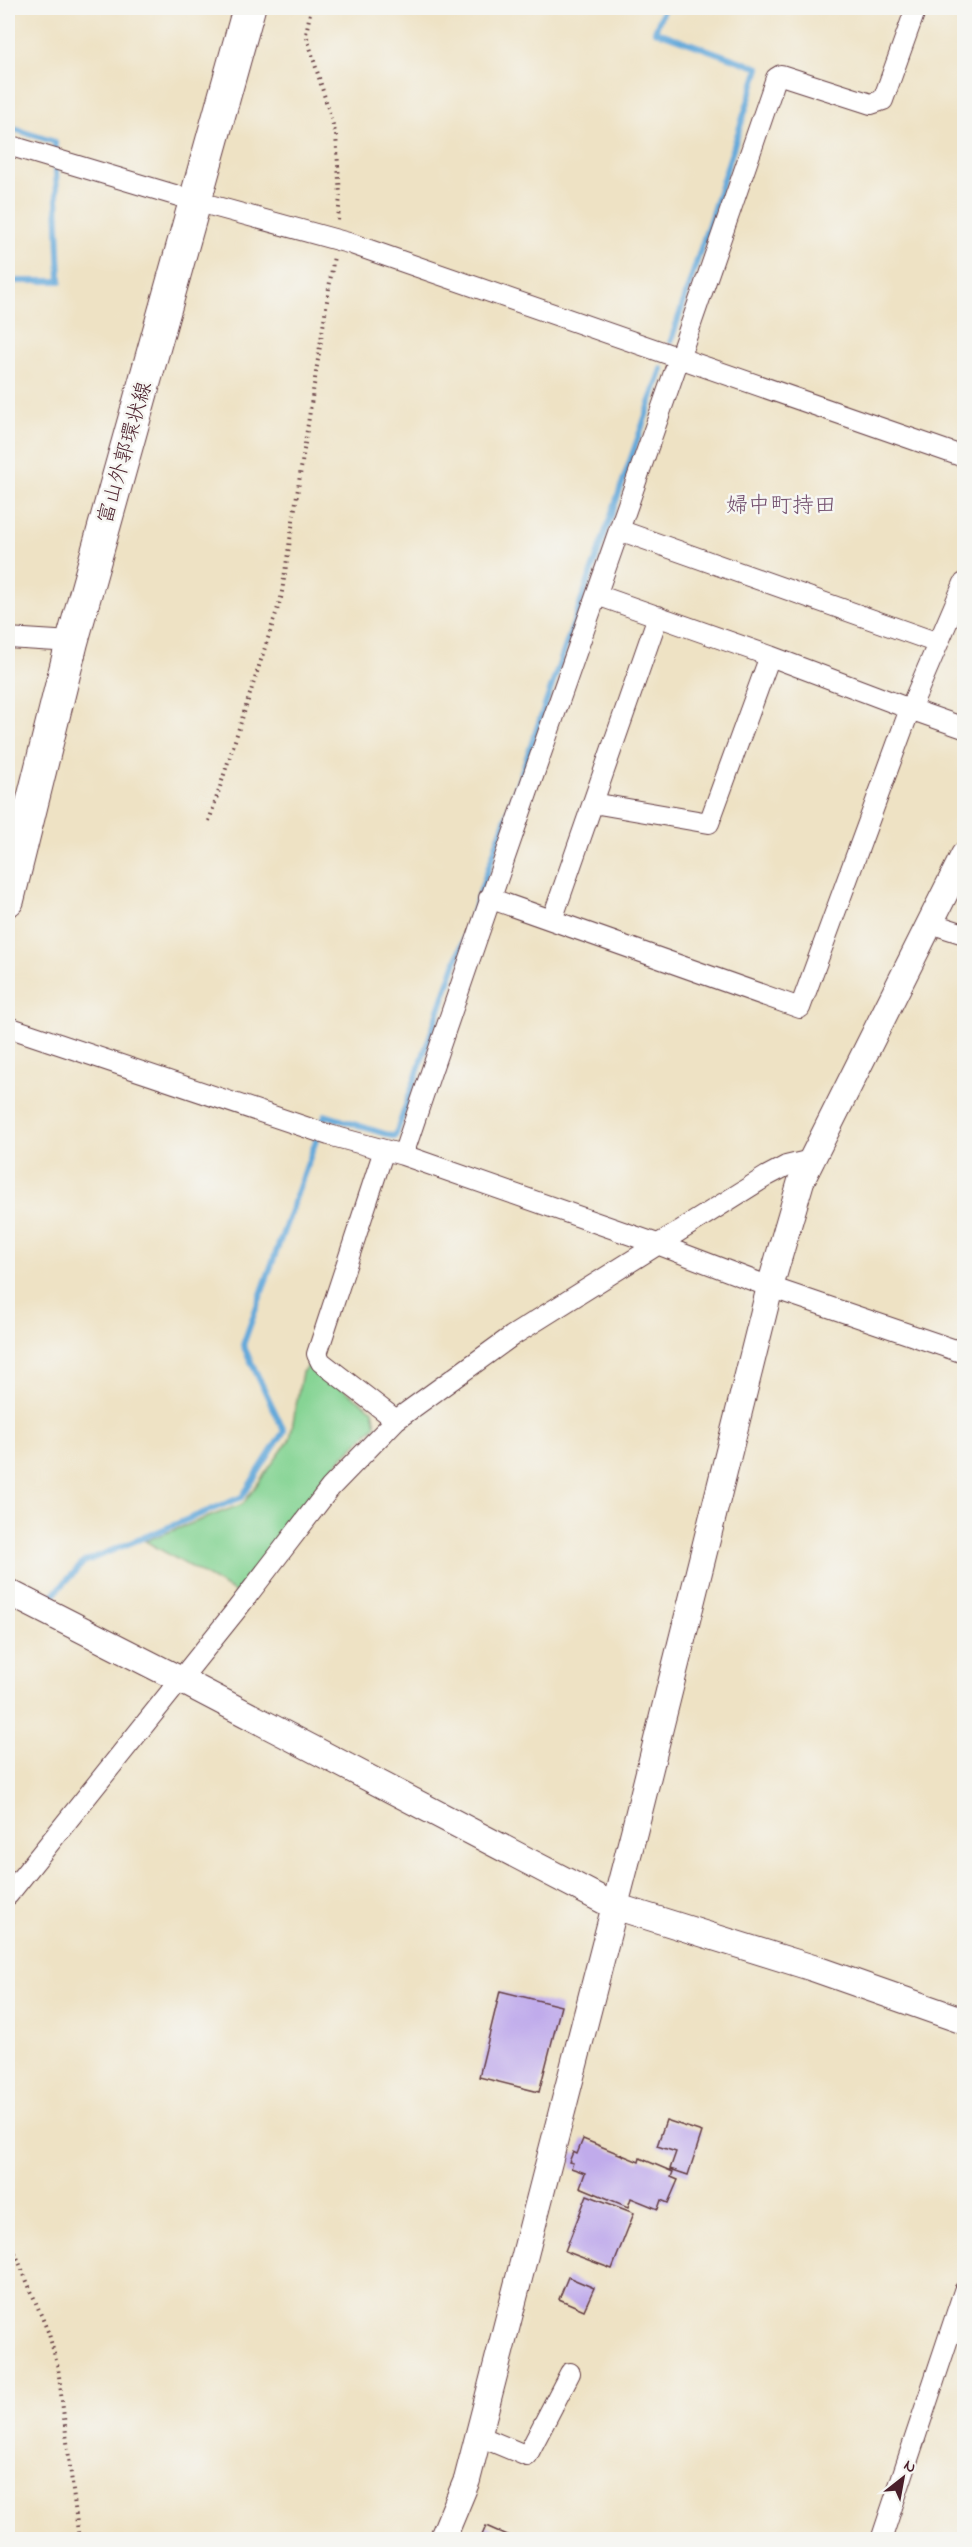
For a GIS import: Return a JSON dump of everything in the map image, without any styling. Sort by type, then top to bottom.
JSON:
[{"type":"main road","name":"富山外郭環状線","points":[[8,900],[72,642],[249,8]]},
{"type":"street","points":[[396,1420],[321,1362],[317,1354],[489,898],[680,358],[776,78],[781,75],[872,104],[884,100],[916,8]]},
{"type":"street","points":[[8,145],[195,201],[337,240],[964,457]]},
{"type":"street","points":[[619,530],[938,644]]},
{"type":"street","points":[[489,898],[800,1008],[910,709],[964,583]]},
{"type":"street","points":[[597,595],[964,728]]},
{"type":"street","points":[[552,920],[658,616]]},
{"type":"street","points":[[8,638],[72,642]]},
{"type":"street","points":[[593,803],[709,823],[770,656]]},
{"type":"street","points":[[442,2540],[467,2480],[770,1287],[801,1181],[964,855]]},
{"type":"street","points":[[930,923],[964,934]]},
{"type":"street","points":[[8,1027],[329,1135],[394,1152],[657,1244],[770,1287],[964,1353]]},
{"type":"street","points":[[8,1894],[330,1488],[396,1420],[512,1336],[657,1244],[786,1166],[811,1160]]},
{"type":"street","points":[[8,1592],[614,1906],[813,1968],[964,2021]]},
{"type":"street","points":[[881,2540],[964,2291]]},
{"type":"street","points":[[478,2436],[527,2456],[570,2373]]},
{"type":"path","points":[[209,821],[281,598],[337,240],[340,195],[336,135],[306,34],[311,8]]},
{"type":"path","points":[[8,2236],[49,2334],[58,2368],[79,2540]]},
{"type":"green space","points":[[309,1365],[373,1410],[376,1425],[339,1461],[236,1593],[145,1541],[243,1504],[290,1439],[302,1372]]},
{"type":"building","points":[[500,1991],[561,2006],[539,2092],[479,2077]]},
{"type":"building","points":[[666,2120],[702,2132],[688,2175],[670,2169],[676,2152],[657,2146]]},
{"type":"building","points":[[583,2139],[639,2162],[640,2158],[673,2172],[671,2177],[678,2180],[668,2203],[661,2200],[658,2209],[631,2198],[628,2207],[580,2187],[585,2173],[571,2168],[573,2163],[569,2162],[573,2152],[577,2154]]},
{"type":"building","points":[[587,2195],[634,2213],[612,2269],[565,2251]]},
{"type":"building","points":[[568,2277],[594,2288],[584,2310],[559,2299]]},
{"type":"building","points":[[486,2526],[518,2540],[480,2540]]},
{"type":"waterway","points":[[664,8],[655,31],[759,68],[671,341]]},
{"type":"waterway","points":[[8,127],[55,142],[60,281],[11,281],[8,269]]},
{"type":"waterway","points":[[52,1596],[84,1562],[242,1497],[284,1431],[243,1345],[325,1115],[395,1137],[662,369]]},
{"type":"district","name":"婦中町持田","points":[[781,507]]}]
